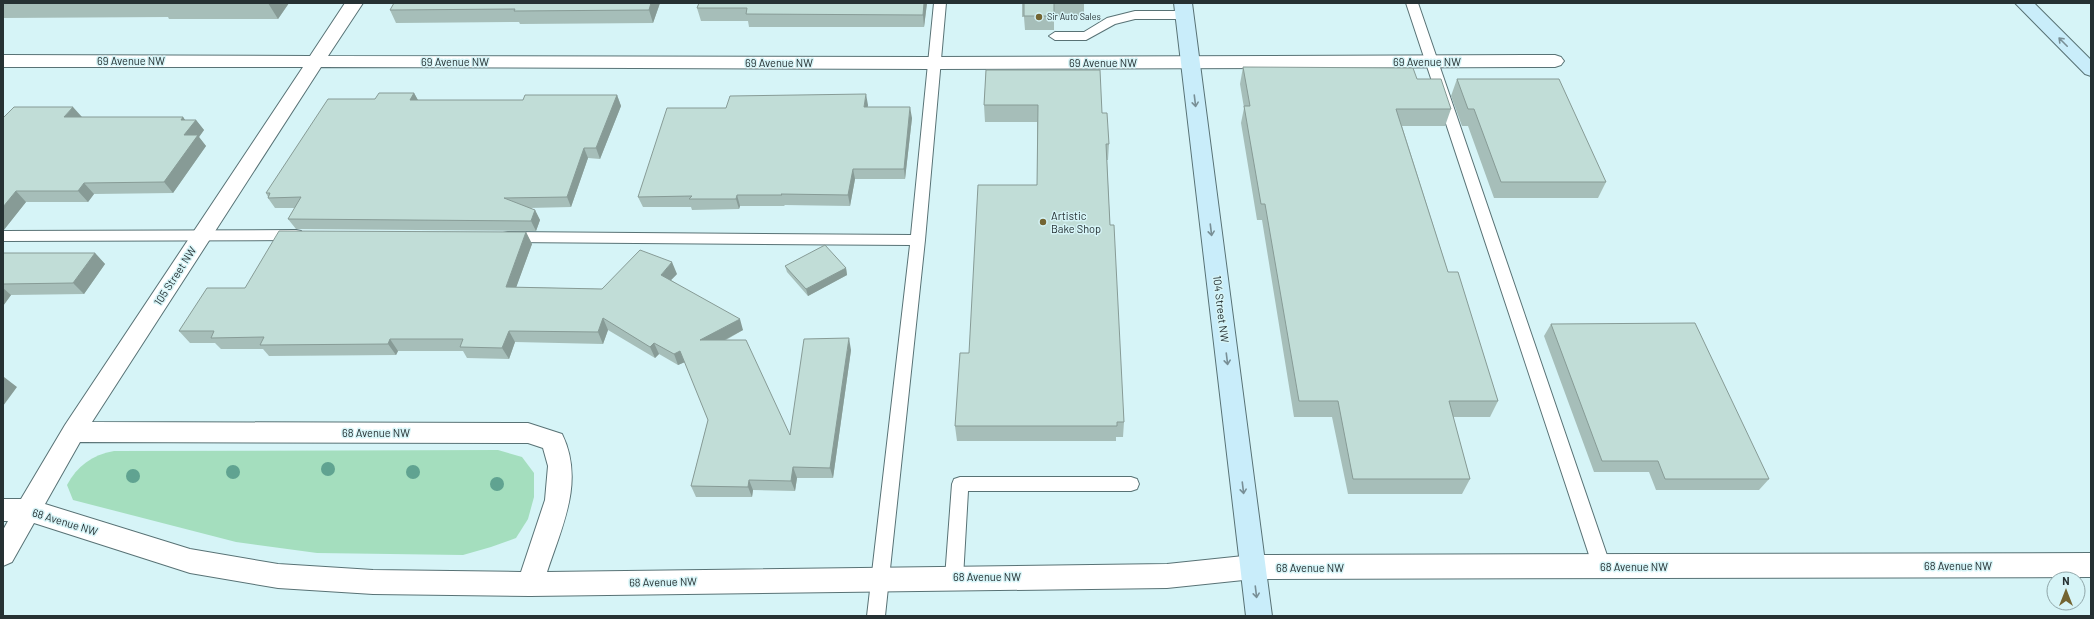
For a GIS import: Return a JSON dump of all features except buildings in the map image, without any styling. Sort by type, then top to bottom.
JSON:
[{"type":"main road","points":[[2024,3],[2091,70]]},
{"type":"main road","name":"104 Street NW","points":[[1184,9],[1259,616]]},
{"type":"street","name":"105 Street NW","points":[[3,554],[15,510],[73,432],[354,3]]},
{"type":"street","name":"69 Avenue NW","points":[[3,61],[934,63],[1555,61]]},
{"type":"street","name":"68 Avenue NW","points":[[73,432],[528,433],[553,441],[560,466],[558,500],[530,584]]},
{"type":"street","name":"68 Avenue NW","points":[[15,510],[190,561],[278,576],[373,582],[530,584],[880,578],[1167,576],[1253,567],[2091,565]]},
{"type":"lane","points":[[876,616],[918,240],[940,3]]},
{"type":"lane","points":[[1412,3],[1602,567]]},
{"type":"lane","points":[[1055,36],[1086,36],[1111,21],[1135,15],[1184,9]]},
{"type":"lane","points":[[3,236],[313,236]]},
{"type":"lane","points":[[496,237],[918,240]]},
{"type":"lane","points":[[954,578],[960,484],[1131,484]]},
{"type":"green space","points":[[498,450],[522,457],[534,473],[534,497],[528,519],[516,538],[463,555],[317,553],[236,542],[73,500],[67,485],[75,472],[86,462],[99,455],[114,451]]},
{"type":"place","name":"Sir Auto Sales","points":[[1039,17]]},
{"type":"place","name":"Artistic Bake Shop","points":[[1043,222]]}]
